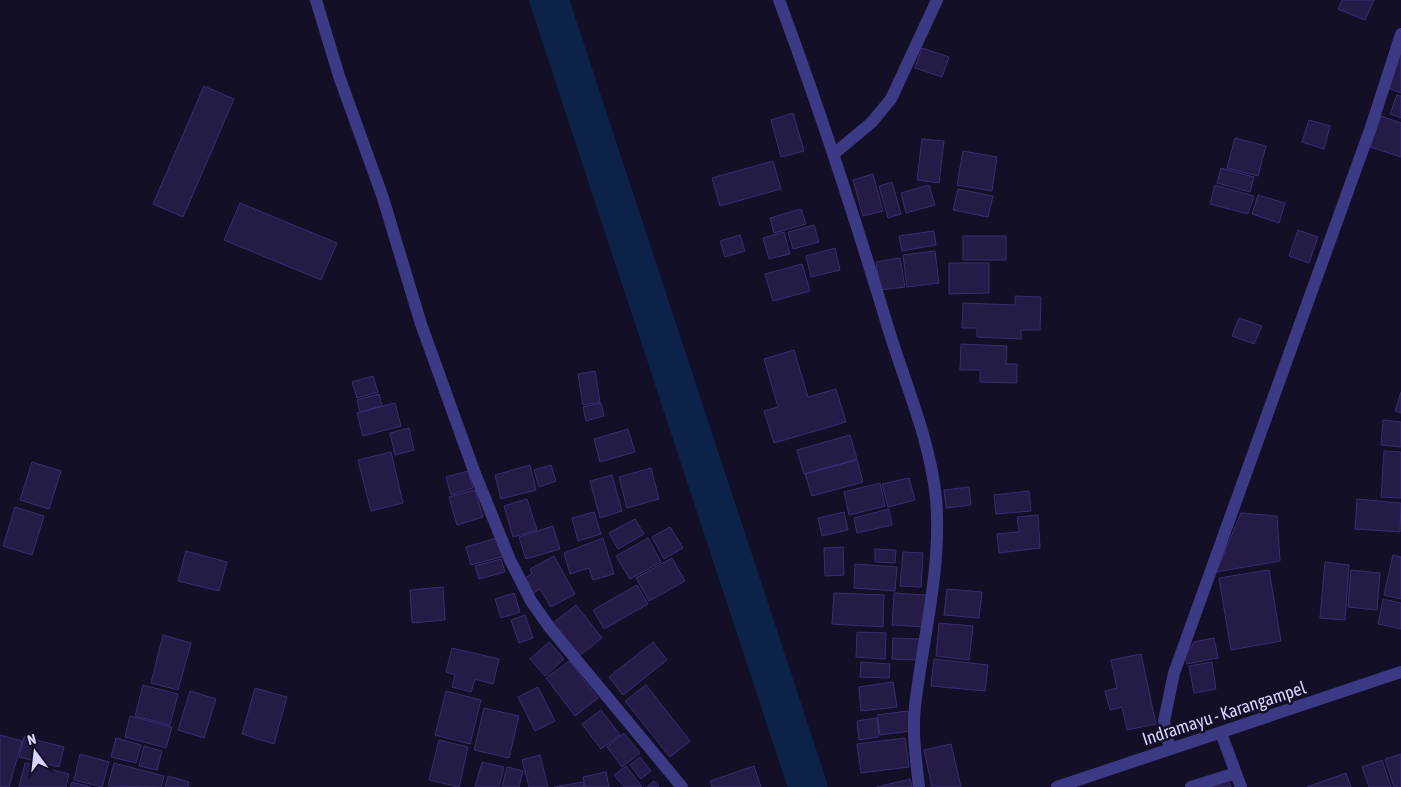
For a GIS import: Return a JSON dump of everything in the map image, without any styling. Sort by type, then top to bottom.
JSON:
[{"type":"street","points":[[316,0],[339,76],[384,198],[421,324],[474,471],[510,560],[531,601],[550,628],[682,787]]},
{"type":"street","points":[[779,0],[835,153],[894,348],[925,437],[932,472],[936,516],[935,570],[914,728],[920,787]]},
{"type":"street","points":[[835,153],[872,122],[891,99],[937,0]]},
{"type":"street","points":[[1170,749],[1164,721],[1174,673],[1348,193],[1401,34]]},
{"type":"street","name":"Indramayu - Karangampel","points":[[1057,787],[1401,672]]},
{"type":"street","points":[[1221,733],[1241,787]]},
{"type":"street","points":[[1191,787],[1236,772]]},
{"type":"building","points":[[1342,0],[1374,0],[1365,20],[1338,9]]},
{"type":"building","points":[[1401,47],[1401,93],[1387,88]]},
{"type":"building","points":[[922,48],[949,57],[942,77],[915,68]]},
{"type":"building","points":[[204,86],[234,99],[183,217],[153,204]]},
{"type":"building","points":[[1397,95],[1401,96],[1401,118],[1390,114]]},
{"type":"building","points":[[793,113],[804,151],[781,157],[771,120]]},
{"type":"building","points":[[1381,116],[1401,123],[1401,157],[1370,147]]},
{"type":"building","points":[[1309,120],[1330,126],[1324,149],[1302,142]]},
{"type":"building","points":[[1235,138],[1266,146],[1258,176],[1227,168]]},
{"type":"building","points":[[922,139],[944,141],[939,183],[917,180]]},
{"type":"building","points":[[963,151],[997,157],[992,191],[957,185]]},
{"type":"building","points":[[773,161],[781,189],[720,206],[712,178]]},
{"type":"building","points":[[1221,168],[1254,177],[1250,192],[1217,183]]},
{"type":"building","points":[[873,174],[883,211],[863,216],[853,180]]},
{"type":"building","points":[[892,182],[901,214],[888,218],[879,186]]},
{"type":"building","points":[[929,185],[935,205],[906,213],[901,193]]},
{"type":"building","points":[[1215,185],[1254,196],[1248,214],[1210,204]]},
{"type":"building","points":[[958,189],[993,196],[988,217],[953,210]]},
{"type":"building","points":[[1258,195],[1285,203],[1279,223],[1252,214]]},
{"type":"building","points":[[240,203],[337,243],[321,280],[224,240]]},
{"type":"building","points":[[801,209],[806,224],[774,233],[770,218]]},
{"type":"building","points":[[814,225],[819,242],[793,249],[788,232]]},
{"type":"building","points":[[1298,230],[1318,237],[1309,263],[1289,256]]},
{"type":"building","points":[[934,231],[936,245],[902,251],[899,236]]},
{"type":"building","points":[[784,232],[790,254],[769,259],[763,238]]},
{"type":"building","points":[[740,235],[745,251],[725,257],[720,241]]},
{"type":"building","points":[[963,236],[1006,236],[1006,260],[963,260]]},
{"type":"building","points":[[835,248],[840,270],[811,277],[806,256]]},
{"type":"building","points":[[935,251],[939,283],[907,287],[903,255]]},
{"type":"building","points":[[900,258],[905,287],[880,290],[876,262]]},
{"type":"building","points":[[949,263],[989,263],[989,293],[949,294]]},
{"type":"building","points":[[802,264],[810,291],[773,301],[765,274]]},
{"type":"building","points":[[1015,296],[1041,297],[1040,330],[1021,330],[1021,339],[977,337],[977,328],[962,328],[963,303],[1015,305]]},
{"type":"building","points":[[1239,318],[1262,326],[1254,344],[1232,336]]},
{"type":"building","points":[[961,344],[1007,346],[1006,364],[1017,364],[1017,383],[980,382],[980,370],[960,370]]},
{"type":"building","points":[[794,350],[808,397],[836,389],[846,422],[774,443],[764,411],[778,407],[764,359]]},
{"type":"building","points":[[595,371],[600,402],[583,405],[578,374]]},
{"type":"building","points":[[373,376],[378,392],[357,398],[352,382]]},
{"type":"building","points":[[1401,392],[1401,413],[1395,411]]},
{"type":"building","points":[[379,394],[382,406],[360,412],[357,400]]},
{"type":"building","points":[[395,403],[401,426],[363,436],[357,413]]},
{"type":"building","points":[[601,403],[604,416],[586,421],[583,407]]},
{"type":"building","points":[[1383,420],[1401,422],[1401,447],[1381,445]]},
{"type":"building","points":[[409,428],[414,450],[395,455],[390,433]]},
{"type":"building","points":[[628,429],[635,452],[600,462],[594,439]]},
{"type":"building","points":[[850,435],[857,459],[804,474],[797,450]]},
{"type":"building","points":[[1384,451],[1401,452],[1401,498],[1381,497]]},
{"type":"building","points":[[391,452],[403,503],[371,511],[358,460]]},
{"type":"building","points":[[857,460],[863,482],[812,496],[805,474]]},
{"type":"building","points":[[32,462],[61,471],[49,509],[20,500]]},
{"type":"building","points":[[530,465],[536,490],[501,499],[495,475]]},
{"type":"building","points":[[551,465],[556,481],[539,487],[534,470]]},
{"type":"building","points":[[651,468],[659,499],[627,508],[619,477]]},
{"type":"building","points":[[468,471],[473,488],[451,495],[446,477]]},
{"type":"building","points":[[612,475],[622,511],[600,518],[590,481]]},
{"type":"building","points":[[909,478],[915,500],[888,507],[882,484]]},
{"type":"building","points":[[880,483],[885,506],[849,515],[844,492]]},
{"type":"building","points":[[969,487],[971,505],[946,508],[944,490]]},
{"type":"building","points":[[475,490],[483,517],[457,525],[449,497]]},
{"type":"building","points":[[1029,491],[1031,511],[996,514],[994,495]]},
{"type":"building","points":[[527,499],[537,530],[513,537],[504,506]]},
{"type":"building","points":[[1357,499],[1401,503],[1400,532],[1355,529]]},
{"type":"building","points":[[15,507],[44,516],[32,555],[3,546]]},
{"type":"building","points":[[889,509],[892,525],[857,533],[854,518]]},
{"type":"building","points":[[594,512],[601,534],[578,541],[572,518]]},
{"type":"building","points":[[844,512],[848,530],[822,536],[818,518]]},
{"type":"building","points":[[1241,513],[1277,516],[1280,561],[1216,572]]},
{"type":"building","points":[[1038,515],[1040,548],[999,553],[997,534],[1019,532],[1017,517]]},
{"type":"building","points":[[635,519],[644,534],[618,549],[609,533]]},
{"type":"building","points":[[553,526],[560,549],[526,559],[519,537]]},
{"type":"building","points":[[670,527],[683,548],[664,559],[652,537]]},
{"type":"building","points":[[500,537],[505,556],[471,565],[466,547]]},
{"type":"building","points":[[603,538],[614,574],[593,580],[589,568],[570,574],[564,553]]},
{"type":"building","points":[[648,538],[661,562],[630,579],[616,556]]},
{"type":"building","points":[[843,547],[844,575],[825,576],[824,548]]},
{"type":"building","points":[[875,549],[896,550],[895,563],[875,562]]},
{"type":"building","points":[[186,551],[227,562],[219,591],[178,581]]},
{"type":"building","points":[[903,552],[923,553],[921,587],[900,586]]},
{"type":"building","points":[[1393,555],[1401,557],[1401,599],[1384,595]]},
{"type":"building","points":[[554,556],[575,594],[551,607],[540,589],[533,593],[525,578],[532,574],[530,569]]},
{"type":"building","points":[[672,558],[685,581],[649,601],[636,578]]},
{"type":"building","points":[[501,559],[505,572],[479,579],[475,566]]},
{"type":"building","points":[[1325,562],[1349,565],[1345,620],[1320,618]]},
{"type":"building","points":[[855,564],[897,567],[895,591],[854,588]]},
{"type":"building","points":[[1269,570],[1281,641],[1231,650],[1219,578]]},
{"type":"building","points":[[1351,570],[1380,573],[1377,610],[1348,607]]},
{"type":"building","points":[[637,585],[648,604],[604,629],[593,610]]},
{"type":"building","points":[[443,587],[445,620],[412,623],[410,590]]},
{"type":"building","points":[[947,589],[982,592],[979,618],[944,615]]},
{"type":"building","points":[[514,593],[520,612],[501,618],[495,599]]},
{"type":"building","points":[[834,593],[884,595],[883,627],[832,624]]},
{"type":"building","points":[[894,593],[926,595],[924,627],[892,625]]},
{"type":"building","points":[[1383,599],[1401,603],[1401,629],[1378,624]]},
{"type":"building","points":[[576,605],[602,638],[579,656],[553,623]]},
{"type":"building","points":[[525,615],[533,638],[519,643],[511,620]]},
{"type":"building","points":[[939,623],[973,626],[969,660],[936,656]]},
{"type":"building","points":[[857,632],[886,633],[885,659],[856,657]]},
{"type":"building","points":[[163,635],[191,643],[178,690],[151,683]]},
{"type":"building","points":[[893,638],[919,639],[918,660],[892,659]]},
{"type":"building","points":[[1214,638],[1218,658],[1187,664],[1185,656],[1194,642]]},
{"type":"building","points":[[549,642],[564,659],[545,676],[530,659]]},
{"type":"building","points":[[653,642],[667,660],[623,695],[609,677]]},
{"type":"building","points":[[452,648],[499,659],[493,684],[475,679],[471,692],[452,687],[455,675],[446,672]]},
{"type":"building","points":[[1141,654],[1156,724],[1127,730],[1122,707],[1110,710],[1105,691],[1117,688],[1111,660]]},
{"type":"building","points":[[934,659],[988,665],[985,691],[931,686]]},
{"type":"building","points":[[569,661],[598,698],[575,716],[546,678]]},
{"type":"building","points":[[861,662],[890,664],[889,678],[860,677]]},
{"type":"building","points":[[1212,662],[1216,689],[1194,693],[1189,666]]},
{"type":"building","points":[[893,682],[897,707],[861,711],[859,687]]},
{"type":"building","points":[[143,685],[178,694],[170,725],[135,716]]},
{"type":"building","points":[[646,685],[690,741],[670,757],[625,701]]},
{"type":"building","points":[[538,687],[555,721],[535,731],[518,697]]},
{"type":"building","points":[[255,688],[287,697],[274,744],[242,734]]},
{"type":"building","points":[[190,691],[216,699],[204,738],[178,730]]},
{"type":"building","points":[[446,691],[481,700],[470,744],[435,735]]},
{"type":"building","points":[[484,708],[519,716],[509,758],[474,750]]},
{"type":"building","points":[[601,710],[620,735],[601,749],[582,724]]},
{"type":"building","points":[[908,711],[911,731],[880,735],[877,715]]},
{"type":"building","points":[[130,716],[172,727],[166,748],[125,737]]},
{"type":"building","points":[[877,718],[879,737],[859,740],[857,721]]},
{"type":"building","points":[[624,733],[640,753],[622,767],[607,747]]},
{"type":"building","points":[[0,735],[22,741],[9,787],[0,787]]},
{"type":"building","points":[[24,737],[64,747],[59,767],[19,757]]},
{"type":"building","points":[[116,738],[141,745],[136,763],[111,757]]},
{"type":"building","points":[[905,738],[909,767],[861,773],[857,744]]},
{"type":"building","points":[[439,740],[468,747],[459,787],[429,780]]},
{"type":"building","points":[[951,744],[961,787],[932,787],[924,750]]},
{"type":"building","points":[[144,746],[162,751],[157,770],[139,766]]},
{"type":"building","points":[[80,754],[109,762],[102,787],[74,780]]},
{"type":"building","points":[[1401,754],[1401,787],[1394,787],[1385,759]]},
{"type":"building","points":[[540,755],[548,787],[529,787],[522,760]]},
{"type":"building","points":[[640,757],[651,771],[641,779],[630,765]]},
{"type":"building","points":[[1382,760],[1391,787],[1369,787],[1362,767]]},
{"type":"building","points":[[482,762],[504,767],[499,787],[475,787]]},
{"type":"building","points":[[25,763],[69,774],[66,787],[19,787]]},
{"type":"building","points":[[114,763],[164,776],[161,787],[108,786]]},
{"type":"building","points":[[626,766],[642,787],[624,787],[614,775]]},
{"type":"building","points":[[754,766],[761,787],[712,787],[710,781]]},
{"type":"building","points":[[507,767],[523,771],[519,787],[502,787]]},
{"type":"building","points":[[606,772],[609,787],[585,787],[583,777]]},
{"type":"building","points":[[1346,773],[1351,787],[1307,787]]},
{"type":"building","points":[[168,776],[189,782],[188,787],[165,787]]},
{"type":"building","points":[[910,779],[912,787],[877,787]]},
{"type":"building","points":[[1227,779],[1231,787],[1209,787]]},
{"type":"building","points":[[654,781],[659,787],[647,787]]},
{"type":"building","points":[[72,782],[91,787],[70,787]]},
{"type":"building","points":[[583,782],[584,787],[554,787]]},
{"type":"waterway","points":[[549,0],[808,787]]}]
